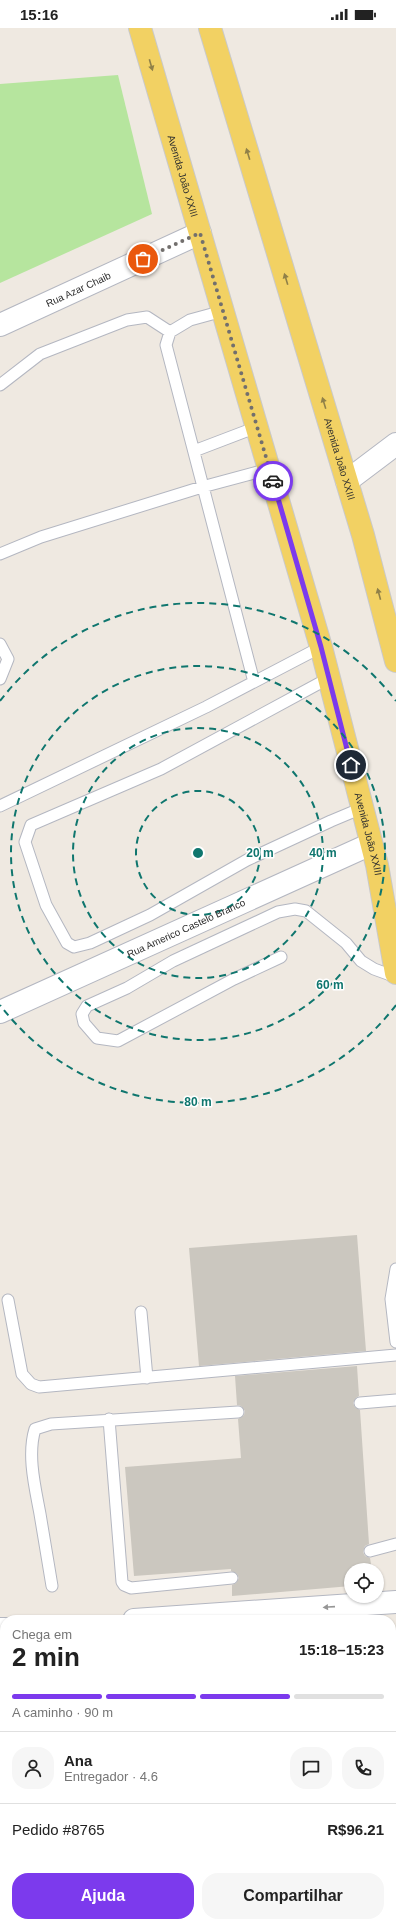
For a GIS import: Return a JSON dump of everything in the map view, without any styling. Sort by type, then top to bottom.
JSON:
[{"type":"main road","name":"Avenida João XXIII","points":[[140,28],[321,647],[377,865],[396,973]]},
{"type":"main road","name":"Avenida João XXIII","points":[[210,28],[392,631],[396,661]]},
{"type":"main road","points":[[377,865],[396,908]]},
{"type":"street","name":"Rua Azar Chaib","points":[[0,326],[200,233]]},
{"type":"street","points":[[347,481],[396,444]]},
{"type":"street","name":"Rua Americo Castelo Branco","points":[[0,1012],[371,844]]},
{"type":"street","points":[[258,1615],[396,1602]]},
{"type":"lane","points":[[223,311],[190,320],[170,332],[166,345],[168,359],[194,451],[202,487],[254,682]]},
{"type":"lane","points":[[0,385],[40,354],[127,320],[147,317],[170,332]]},
{"type":"lane","points":[[194,451],[257,427]]},
{"type":"lane","points":[[0,554],[41,537],[202,487],[269,469]]},
{"type":"lane","points":[[0,644],[8,659],[0,679]]},
{"type":"lane","points":[[0,806],[206,707],[321,647]]},
{"type":"lane","points":[[329,678],[161,769],[31,825],[25,842],[46,905],[68,943],[74,947],[90,943],[150,915],[247,860],[362,808]]},
{"type":"lane","points":[[281,957],[234,979],[118,1040],[97,1038],[84,1023],[82,1014],[87,1006],[128,988],[173,961],[278,912],[295,909],[306,911],[320,921],[346,943],[361,961],[374,969],[396,978]]},
{"type":"lane","points":[[396,1269],[391,1299],[396,1342]]},
{"type":"lane","points":[[8,1300],[22,1374],[30,1384],[39,1387],[396,1356]]},
{"type":"lane","points":[[141,1312],[146,1378]]},
{"type":"lane","points":[[360,1403],[396,1400]]},
{"type":"lane","points":[[52,1586],[32,1457],[32,1440],[35,1429],[51,1424],[109,1419],[238,1412]]},
{"type":"lane","points":[[109,1419],[122,1582],[124,1585],[131,1588],[232,1578]]},
{"type":"lane","points":[[370,1551],[396,1544]]},
{"type":"green space","points":[[118,75],[152,214],[0,283],[0,84]]},
{"type":"building","points":[[357,1235],[366,1351],[199,1366],[189,1248]]},
{"type":"building","points":[[357,1366],[359,1396],[353,1403],[355,1407],[360,1410],[369,1544],[365,1546],[363,1552],[365,1556],[370,1558],[371,1563],[344,1563],[344,1587],[232,1596],[232,1585],[236,1583],[239,1578],[237,1574],[231,1571],[231,1569],[134,1576],[125,1467],[241,1458],[238,1419],[244,1415],[245,1411],[241,1406],[237,1405],[235,1376]]},
{"type":"way so far","points":[[143,259],[200,233],[273,481]]},
{"type":"route","points":[[273,481],[321,647],[351,765]]}]
